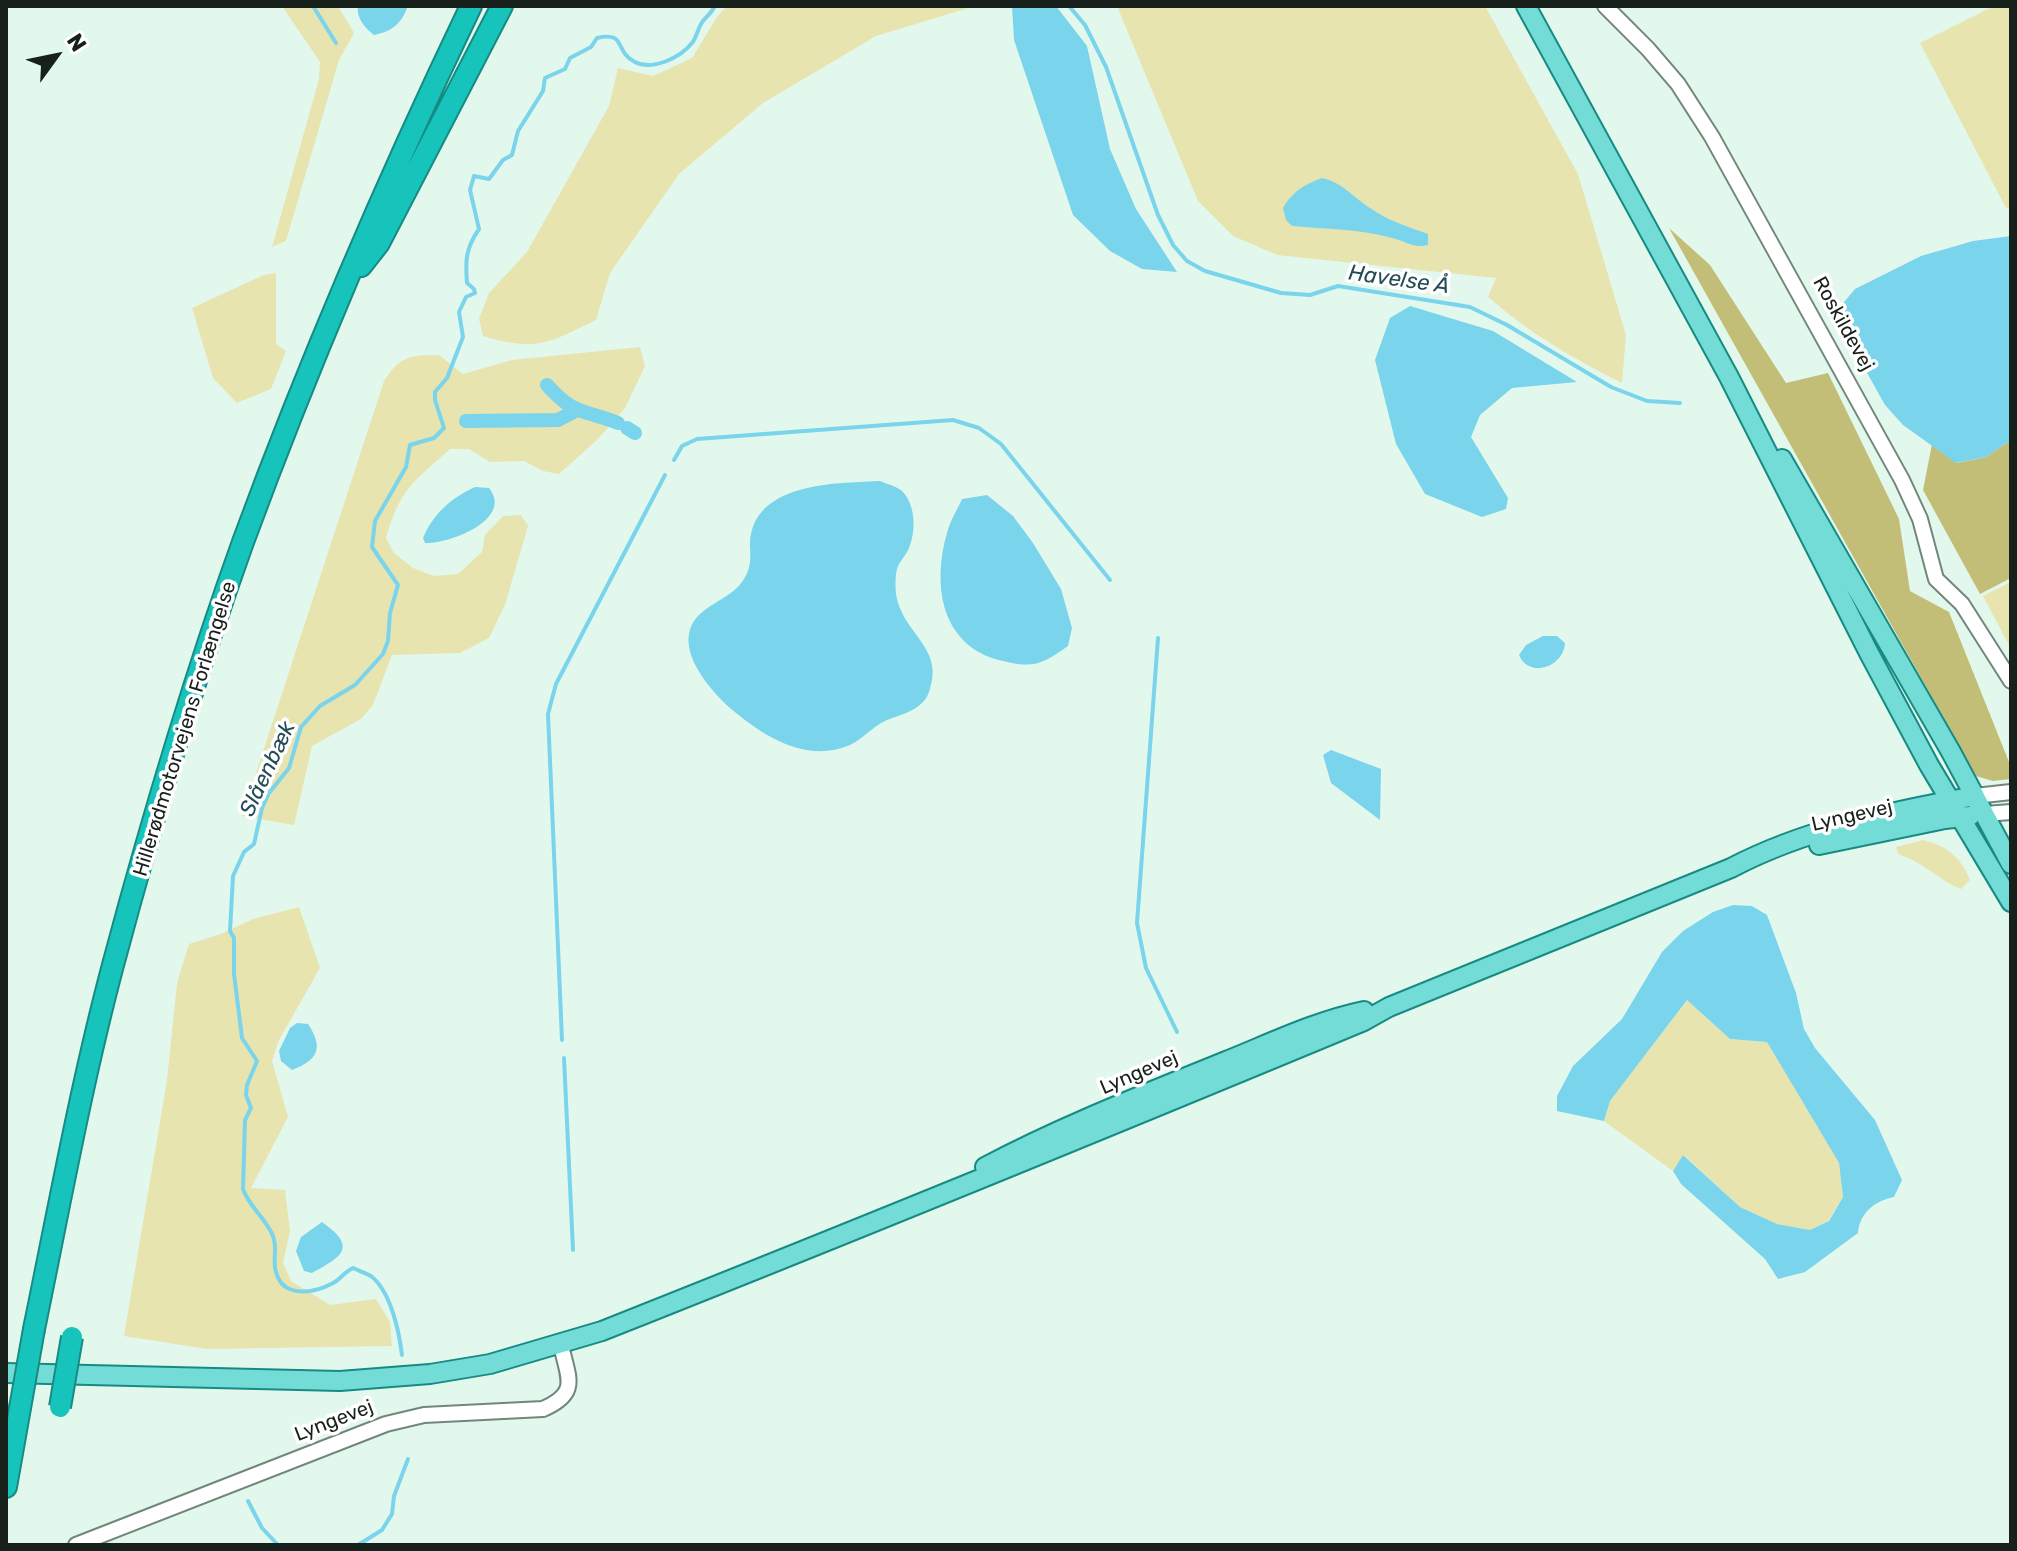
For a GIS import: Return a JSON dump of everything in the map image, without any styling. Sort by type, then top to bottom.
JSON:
[{"type":"highway","points":[[439,73],[458,6]]},
{"type":"highway","name":"Hillerødmotorvejens Forlængelse","points":[[6,1487],[69,1157],[113,967],[191,699],[247,532],[341,292],[471,6]]},
{"type":"highway","points":[[341,292],[379,243],[502,6]]},
{"type":"highway","points":[[60,1407],[72,1337]]},
{"type":"main road","points":[[1526,6],[1729,377],[1869,653],[2011,882]]},
{"type":"main road","points":[[1729,377],[1826,533],[1967,807],[2011,902]]},
{"type":"main road","points":[[1967,807],[2011,864]]},
{"type":"main road","name":"Lyngevej","points":[[6,1373],[340,1381],[490,1364],[561,1345],[661,1308],[1176,1100],[1364,1021],[1389,1007],[1731,868],[1967,807]]},
{"type":"street","name":"Roskildevej","points":[[1605,6],[1678,84],[1712,137],[1807,303],[1902,480],[1920,519],[1936,579],[1962,604],[2011,681]]},
{"type":"street","points":[[1967,807],[2011,792]]},
{"type":"street","points":[[1967,807],[2011,812]]},
{"type":"street","name":"Lyngevej","points":[[76,1545],[386,1424],[424,1415],[543,1409],[558,1403],[568,1394],[570,1381],[561,1345]]},
{"type":"shaded area","points":[[282,6],[338,6],[354,33],[339,60],[286,241],[272,247],[319,79],[320,62]]},
{"type":"shaded area","points":[[727,6],[975,6],[876,36],[763,103],[679,174],[610,273],[596,320],[542,343],[516,343],[483,336],[479,319],[489,293],[527,252],[609,106],[618,68],[653,76],[692,58]]},
{"type":"shaded area","points":[[1117,6],[1485,6],[1578,174],[1626,335],[1622,383],[1552,344],[1488,297],[1496,278],[1277,255],[1233,236],[1198,201]]},
{"type":"shaded area","points":[[1994,6],[2011,6],[2011,208],[2006,208],[1920,43]]},
{"type":"shaded area","points":[[1669,228],[1710,265],[1786,383],[1828,373],[1899,519],[1910,591],[1949,612],[2011,767],[2011,779],[1993,781],[1976,776]]},
{"type":"shaded area","points":[[276,273],[276,344],[286,351],[271,389],[237,403],[213,378],[192,308],[264,275]]},
{"type":"shaded area","points":[[640,347],[645,366],[625,408],[598,439],[559,474],[543,471],[524,461],[490,462],[469,449],[450,449],[409,488],[391,521],[386,538],[394,553],[413,568],[434,576],[458,574],[482,552],[485,535],[503,516],[521,515],[528,526],[505,605],[489,638],[460,653],[392,655],[373,705],[361,719],[312,746],[294,825],[242,816],[384,381],[395,366],[407,359],[439,355],[463,374],[512,360]]},
{"type":"shaded area","points":[[2011,440],[2011,578],[1980,594],[1923,490],[1932,444],[1957,463],[1986,457]]},
{"type":"shaded area","points":[[2011,582],[2011,649],[1983,596]]},
{"type":"shaded area","points":[[1923,840],[1946,849],[1962,864],[1970,880],[1961,889],[1898,854],[1896,847]]},
{"type":"shaded area","points":[[299,907],[320,968],[279,1040],[272,1061],[288,1117],[251,1188],[285,1190],[290,1231],[283,1263],[291,1281],[330,1305],[376,1299],[390,1322],[392,1346],[207,1349],[124,1336],[167,1080],[177,983],[189,944],[253,919]]},
{"type":"shaded area","points":[[1687,1000],[1730,1039],[1767,1042],[1839,1163],[1843,1197],[1828,1221],[1810,1230],[1777,1224],[1740,1207],[1684,1155],[1673,1171],[1604,1121],[1610,1101]]},
{"type":"water","points":[[358,6],[408,6],[396,26],[374,35],[358,15]]},
{"type":"water","points":[[1012,6],[1056,6],[1087,46],[1110,149],[1136,209],[1177,272],[1142,269],[1110,251],[1073,215],[1014,40]]},
{"type":"water","points":[[1322,178],[1342,187],[1383,216],[1428,234],[1428,245],[1414,245],[1368,233],[1292,226],[1286,220],[1283,208],[1300,189]]},
{"type":"water","points":[[2011,236],[2011,440],[1986,457],[1956,463],[1903,425],[1885,405],[1834,314],[1855,289],[1921,256],[1973,241]]},
{"type":"water","points":[[1410,306],[1493,331],[1577,382],[1512,388],[1480,415],[1471,437],[1508,498],[1506,509],[1482,517],[1425,494],[1396,444],[1375,360],[1390,318]]},
{"type":"water","points":[[880,481],[902,491],[912,511],[913,534],[897,569],[896,592],[902,612],[928,653],[932,665],[929,692],[916,708],[880,724],[850,745],[834,750],[801,749],[756,728],[712,689],[690,652],[691,627],[699,615],[742,582],[749,568],[752,530],[760,514],[772,502],[806,488]]},
{"type":"water","points":[[475,487],[489,488],[494,499],[493,510],[486,519],[463,534],[425,543],[423,538],[427,529],[438,514],[450,502]]},
{"type":"water","points":[[987,495],[1013,516],[1061,589],[1072,628],[1068,646],[1036,664],[1011,663],[979,652],[964,641],[953,627],[946,610],[941,573],[948,529],[962,499]]},
{"type":"water","points":[[1543,636],[1557,636],[1565,643],[1563,651],[1553,664],[1530,667],[1519,655],[1526,645]]},
{"type":"water","points":[[1331,750],[1381,769],[1380,820],[1331,783],[1323,755]]},
{"type":"water","points":[[1733,905],[1752,906],[1767,915],[1796,993],[1804,1029],[1815,1048],[1875,1120],[1902,1180],[1894,1197],[1881,1201],[1865,1213],[1858,1233],[1805,1272],[1778,1279],[1765,1259],[1681,1184],[1673,1171],[1683,1155],[1740,1207],[1777,1224],[1810,1230],[1829,1221],[1843,1197],[1839,1163],[1767,1042],[1730,1039],[1687,1000],[1610,1101],[1604,1121],[1557,1111],[1557,1096],[1573,1066],[1622,1019],[1662,952],[1683,931],[1713,912]]},
{"type":"water","points":[[297,1023],[308,1024],[317,1046],[308,1062],[292,1070],[281,1061],[279,1051],[290,1028]]},
{"type":"water","points":[[322,1222],[340,1239],[342,1251],[338,1257],[312,1273],[304,1271],[296,1251],[301,1237]]},
{"type":"waterway","points":[[313,6],[336,43]]},
{"type":"waterway","name":"Slåenbæk","points":[[402,1355],[389,1302],[371,1276],[353,1268],[326,1287],[309,1291],[285,1287],[276,1272],[273,1236],[243,1189],[245,1120],[251,1108],[246,1095],[247,1085],[257,1061],[242,1038],[234,974],[234,938],[230,931],[233,876],[244,852],[254,844],[262,808],[269,793],[289,768],[301,727],[320,706],[355,685],[383,654],[388,641],[390,613],[398,585],[372,547],[375,521],[406,467],[410,445],[434,438],[444,428],[435,392],[447,378],[463,337],[459,312],[466,297],[475,293],[467,283],[466,268],[467,254],[479,229],[470,190],[474,176],[489,179],[503,160],[512,155],[518,131],[543,91],[545,78],[565,69],[570,58],[591,47],[597,38],[613,37],[635,62],[657,64],[687,48],[715,6]]},
{"type":"waterway","name":"Havelse Å","points":[[1069,6],[1085,25],[1106,67],[1158,215],[1173,245],[1187,261],[1205,271],[1281,293],[1310,295],[1338,286],[1470,307],[1507,325],[1611,387],[1647,401],[1680,403]]},
{"type":"waterway","points":[[547,385],[572,407],[618,423]]},
{"type":"waterway","points":[[466,421],[558,420],[575,411]]},
{"type":"waterway","points":[[674,460],[682,446],[697,439],[953,420],[979,428],[1001,444],[1110,580]]},
{"type":"waterway","points":[[627,428],[635,433]]},
{"type":"waterway","points":[[562,1040],[548,714],[556,684],[665,475]]},
{"type":"waterway","points":[[1158,638],[1137,923],[1146,968],[1177,1032]]},
{"type":"waterway","points":[[564,1058],[573,1250]]},
{"type":"waterway","name":"Slåenbæk","points":[[358,1545],[382,1530],[392,1514],[394,1496],[408,1459]]},
{"type":"waterway","points":[[248,1501],[262,1528],[278,1545]]}]
